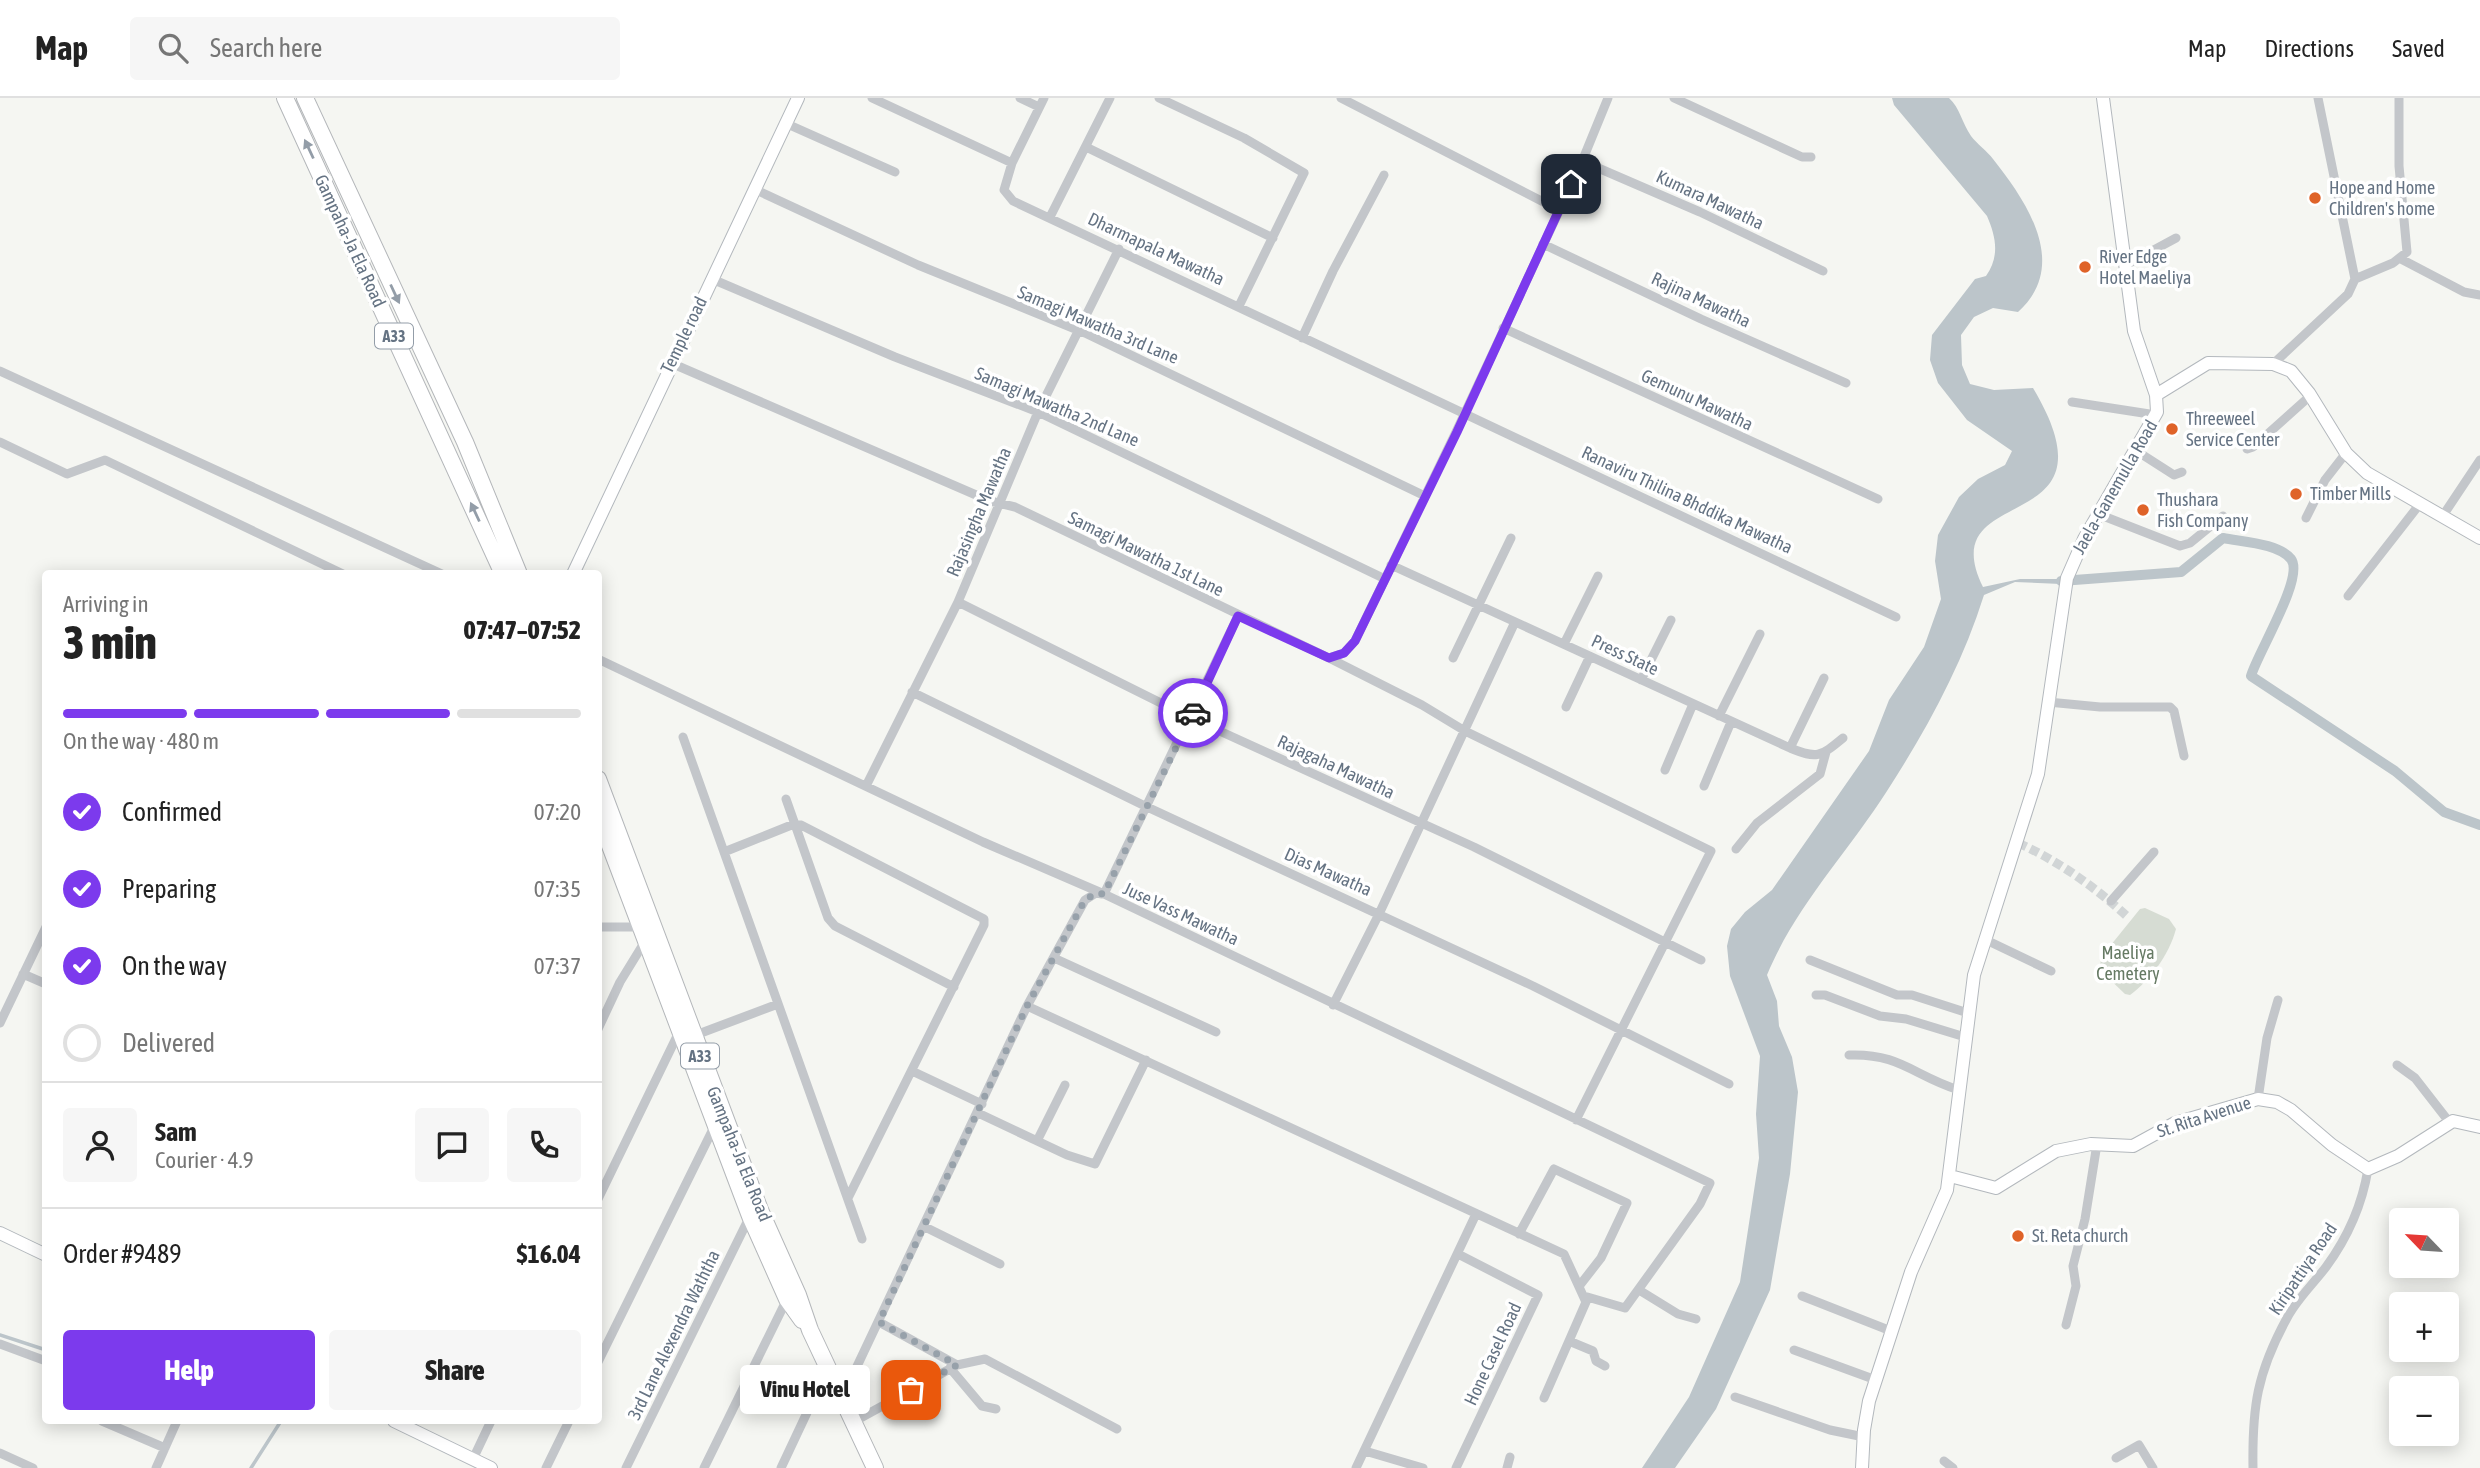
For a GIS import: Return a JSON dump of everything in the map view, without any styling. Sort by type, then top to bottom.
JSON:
[{"type":"highway","name":"Gampaha-Ja Ela Road","points":[[285,98],[501,570]]},
{"type":"highway","name":"Gampaha-Ja Ela Road","points":[[305,98],[465,442],[517,570]]},
{"type":"highway","name":"Gampaha-Ja Ela Road","points":[[602,791],[648,931],[719,1121],[750,1216],[786,1299],[810,1330]]},
{"type":"highway","name":"Gampaha-Ja Ela Road","points":[[602,823],[648,931]]},
{"type":"highway","name":"Gampaha-Ja Ela Road","points":[[719,1121],[798,1295],[810,1330],[856,1421],[875,1468]]},
{"type":"street","name":"Temple road","points":[[575,570],[798,98]]},
{"type":"street","points":[[876,99],[1012,163],[1041,103],[1020,98]]},
{"type":"street","points":[[1050,217],[1110,98]]},
{"type":"street","points":[[1159,98],[1244,138],[1304,173],[1239,306]]},
{"type":"street","points":[[1341,98],[1559,210]]},
{"type":"street","points":[[1329,658],[1344,653],[1355,641],[1383,578],[1465,413],[1582,161],[1608,98]]},
{"type":"street","points":[[1674,98],[1802,157],[1811,158]]},
{"type":"street","name":"Jaela-Ganemulla Road","points":[[1863,1468],[1864,1437],[1876,1380],[1911,1272],[1947,1190],[1968,1013],[1984,939],[2001,897],[2038,774],[2066,582],[2073,561],[2098,514],[2156,415],[2156,394],[2137,344],[2103,98]]},
{"type":"street","points":[[2273,364],[2348,294],[2355,279],[2318,98]]},
{"type":"street","points":[[2355,279],[2401,259],[2407,252],[2399,166],[2398,98]]},
{"type":"street","points":[[785,123],[895,172]]},
{"type":"street","points":[[1086,147],[1273,238]]},
{"type":"street","name":"Kumara Mawatha","points":[[1582,161],[1676,201],[1823,271]]},
{"type":"street","name":"Dharmapala Mawatha","points":[[1012,163],[1005,183],[1006,196],[1465,413]]},
{"type":"street","points":[[1302,338],[1333,271],[1384,175]]},
{"type":"street","name":"Samagi Mawatha 3rd Lane","points":[[754,190],[918,265],[1077,329],[1425,496]]},
{"type":"street","points":[[2126,265],[2176,238]]},
{"type":"street","name":"Rajina Mawatha","points":[[1543,244],[1701,319],[1846,383]]},
{"type":"street","name":"Rajasingha Mawatha","points":[[866,786],[958,602],[1002,503],[1038,412],[1118,249]]},
{"type":"street","points":[[2401,259],[2464,292],[2480,295]]},
{"type":"street","name":"Samagi Mawatha 2nd Lane","points":[[712,279],[895,357],[1038,412],[1383,578]]},
{"type":"street","name":"Gemunu Mawatha","points":[[1503,328],[1878,499]]},
{"type":"street","name":"Samagi Mawatha 1st Lane","points":[[671,363],[990,501],[1002,503],[1329,658],[1422,705],[1465,731],[1711,851],[1664,942]]},
{"type":"street","points":[[2156,394],[2208,363],[2273,364],[2291,371],[2346,453],[2382,484],[2480,538]]},
{"type":"street","points":[[0,371],[433,570]]},
{"type":"street","points":[[2247,449],[2253,447],[2310,396]]},
{"type":"street","points":[[2072,402],[2156,415]]},
{"type":"street","name":"Ranaviru Thilina Bhddika Mawatha","points":[[1465,413],[1896,617]]},
{"type":"street","points":[[0,442],[67,474],[105,460],[335,570]]},
{"type":"street","points":[[2135,450],[2174,475],[2182,472]]},
{"type":"street","points":[[2306,518],[2326,480],[2346,453]]},
{"type":"street","points":[[2442,517],[2480,460]]},
{"type":"street","points":[[2348,596],[2419,505]]},
{"type":"street","points":[[2098,514],[2180,546],[2190,543],[2222,516]]},
{"type":"street","points":[[1453,658],[1480,607],[1511,538]]},
{"type":"street","name":"Press State","points":[[1391,565],[1790,748],[1813,757],[1826,752]]},
{"type":"street","points":[[1564,644],[1598,576]]},
{"type":"street","name":"Rajagaha Mawatha","points":[[958,602],[1191,718],[1420,823],[1701,960]]},
{"type":"street","points":[[844,1396],[1027,1006],[1085,900],[1096,893],[1104,894],[1238,616]]},
{"type":"street","points":[[1641,680],[1671,620]]},
{"type":"street","points":[[1333,1005],[1379,914],[1515,622]]},
{"type":"street","points":[[1719,716],[1760,634]]},
{"type":"street","points":[[1566,707],[1590,656]]},
{"type":"street","name":"Juse Vass Mawatha","points":[[602,661],[866,786],[1104,894],[1710,1184],[1700,1204],[1639,1290]]},
{"type":"street","points":[[1790,748],[1824,678]]},
{"type":"street","name":"Dias Mawatha","points":[[912,692],[1729,1084]]},
{"type":"street","points":[[2048,702],[2100,707],[2170,707],[2174,711],[2184,756]]},
{"type":"street","points":[[1665,770],[1693,704]]},
{"type":"street","points":[[1704,786],[1731,722]]},
{"type":"street","points":[[683,737],[862,1239]]},
{"type":"street","points":[[1736,849],[1757,823],[1820,774],[1826,752],[1843,738]]},
{"type":"street","points":[[786,799],[828,918],[835,926],[954,986]]},
{"type":"street","points":[[724,852],[794,824],[825,837],[984,919],[954,986],[848,1198]]},
{"type":"street","points":[[2110,901],[2154,852]]},
{"type":"street","points":[[602,926],[648,931],[602,1021]]},
{"type":"street","points":[[0,1023],[42,935]]},
{"type":"street","points":[[1984,939],[2051,971]]},
{"type":"street","points":[[1576,1120],[1664,942]]},
{"type":"street","points":[[1054,958],[1216,1032]]},
{"type":"street","points":[[1810,960],[1897,995],[1912,995],[1968,1013]]},
{"type":"street","points":[[23,974],[42,982]]},
{"type":"street","points":[[1816,995],[1825,995],[1880,1016],[1906,1019],[1965,1037]]},
{"type":"street","points":[[2258,1099],[2267,1038],[2278,1000]]},
{"type":"street","points":[[602,1192],[686,1034],[778,1004]]},
{"type":"street","points":[[1027,1006],[1564,1254],[1586,1302],[1544,1398]]},
{"type":"street","points":[[1849,1055],[1873,1054],[1901,1061],[1959,1090]]},
{"type":"street","points":[[912,1071],[1037,1140],[1096,1164],[1146,1060]]},
{"type":"street","points":[[2397,1065],[2415,1078],[2450,1123]]},
{"type":"street","points":[[1037,1140],[1065,1085]]},
{"type":"street","name":"St. Rita Avenue","points":[[1950,1176],[1980,1181],[1996,1188],[2056,1151],[2097,1144],[2133,1146],[2175,1123],[2258,1099],[2277,1102],[2291,1110],[2332,1145],[2368,1169]]},
{"type":"street","points":[[602,1354],[719,1121]]},
{"type":"street","points":[[2368,1169],[2398,1156],[2450,1123],[2480,1127]]},
{"type":"street","points":[[2066,1325],[2076,1286],[2073,1266],[2085,1219],[2097,1144]]},
{"type":"street","points":[[1519,1234],[1555,1169],[1627,1203],[1601,1258],[1580,1285]]},
{"type":"street","name":"Kiripattiya Road","points":[[2252,1468],[2251,1437],[2256,1390],[2261,1375],[2288,1317],[2344,1240],[2364,1197],[2368,1169]]},
{"type":"street","points":[[1356,1468],[1476,1214]]},
{"type":"street","name":"3rd Lane Alexendra Waththa","points":[[626,1468],[750,1216]]},
{"type":"street","points":[[925,1227],[1000,1264]]},
{"type":"street","points":[[0,1233],[42,1253]]},
{"type":"street","name":"Hone Casel Road","points":[[1456,1468],[1538,1295],[1458,1254]]},
{"type":"street","points":[[1584,1296],[1622,1309],[1639,1290],[1678,1314],[1696,1319]]},
{"type":"street","points":[[1802,1296],[1891,1331]]},
{"type":"street","points":[[704,1468],[786,1299]]},
{"type":"street","points":[[879,1322],[954,1367],[982,1406],[996,1409]]},
{"type":"street","points":[[1569,1340],[1592,1351],[1596,1361],[1605,1366]]},
{"type":"street","points":[[0,1344],[42,1360]]},
{"type":"street","points":[[1794,1350],[1876,1380]]},
{"type":"street","points":[[856,1421],[954,1367],[985,1359],[1117,1429]]},
{"type":"street","points":[[781,1468],[828,1368]]},
{"type":"street","points":[[1735,1397],[1830,1430],[1864,1437]]},
{"type":"street","points":[[109,1424],[165,1448]]},
{"type":"street","points":[[156,1468],[176,1424]]},
{"type":"street","points":[[410,1424],[491,1468]]},
{"type":"street","points":[[473,1459],[490,1424]]},
{"type":"street","points":[[546,1468],[568,1424]]},
{"type":"street","points":[[2116,1458],[2139,1445],[2153,1468]]},
{"type":"street","points":[[1364,1451],[1423,1468]]},
{"type":"street","points":[[0,1452],[33,1468]]},
{"type":"street","points":[[1507,1468],[1510,1457]]},
{"type":"street","points":[[1944,1461],[1953,1468]]},
{"type":"green space","name":"Maeliya Cemetery","points":[[2145,908],[2169,919],[2176,929],[2169,948],[2152,974],[2130,995],[2125,994],[2099,969],[2102,956],[2140,909]]},
{"type":"shaded area","points":[[1892,98],[1949,98],[1971,136],[1993,159],[2019,194],[2038,234],[2042,254],[2041,274],[2033,294],[2018,312],[1993,308],[1974,317],[1961,335],[1962,365],[1970,384],[1994,390],[2033,388],[2055,436],[2057,469],[2044,490],[1981,532],[1974,554],[1983,587],[2020,579],[2061,579],[2061,584],[2015,582],[1984,595],[1954,671],[1916,744],[1872,814],[1792,926],[1767,975],[1777,1001],[1779,1026],[1792,1057],[1798,1092],[1790,1174],[1770,1290],[1716,1409],[1675,1468],[1642,1468],[1689,1397],[1740,1282],[1759,1158],[1756,1114],[1760,1056],[1730,976],[1727,946],[1731,929],[1745,912],[1772,890],[1869,751],[1889,700],[1924,647],[1941,599],[1935,561],[1938,535],[1959,497],[1978,479],[2005,465],[2012,451],[1967,420],[1938,383],[1930,360],[1932,335],[1975,279],[1986,276],[1990,269],[1995,246],[1990,224],[1987,216],[1894,105]]},
{"type":"waterway","points":[[2061,581],[2181,572],[2223,538],[2269,546],[2285,554],[2291,559],[2294,568],[2292,582],[2251,676],[2395,771],[2444,812],[2480,825]]},
{"type":"waterway","points":[[0,1335],[42,1349]]},
{"type":"waterway","points":[[251,1468],[279,1424]]},
{"type":"tunnel","points":[[2018,843],[2076,876],[2129,918]]},
{"type":"way so far","points":[[911,1390],[957,1365],[879,1322],[1027,1006],[1085,900],[1096,893],[1104,894],[1193,713]]},
{"type":"place","name":"Hope and Home Children's home","points":[[2315,198]]},
{"type":"place","name":"River Edge Hotel Maeliya","points":[[2085,267]]},
{"type":"place","name":"Threeweel Service Center","points":[[2172,429]]},
{"type":"place","name":"Timber Mills","points":[[2296,494]]},
{"type":"place","name":"Thushara Fish Company","points":[[2143,510]]},
{"type":"place","name":"St. Reta church","points":[[2018,1236]]},
{"type":"place","name":"Vinu Hotel","points":[[911,1390]]},
{"type":"route","points":[[1193,713],[1238,616],[1329,658],[1344,653],[1355,641],[1383,578],[1457,432],[1500,333],[1571,184]]}]
